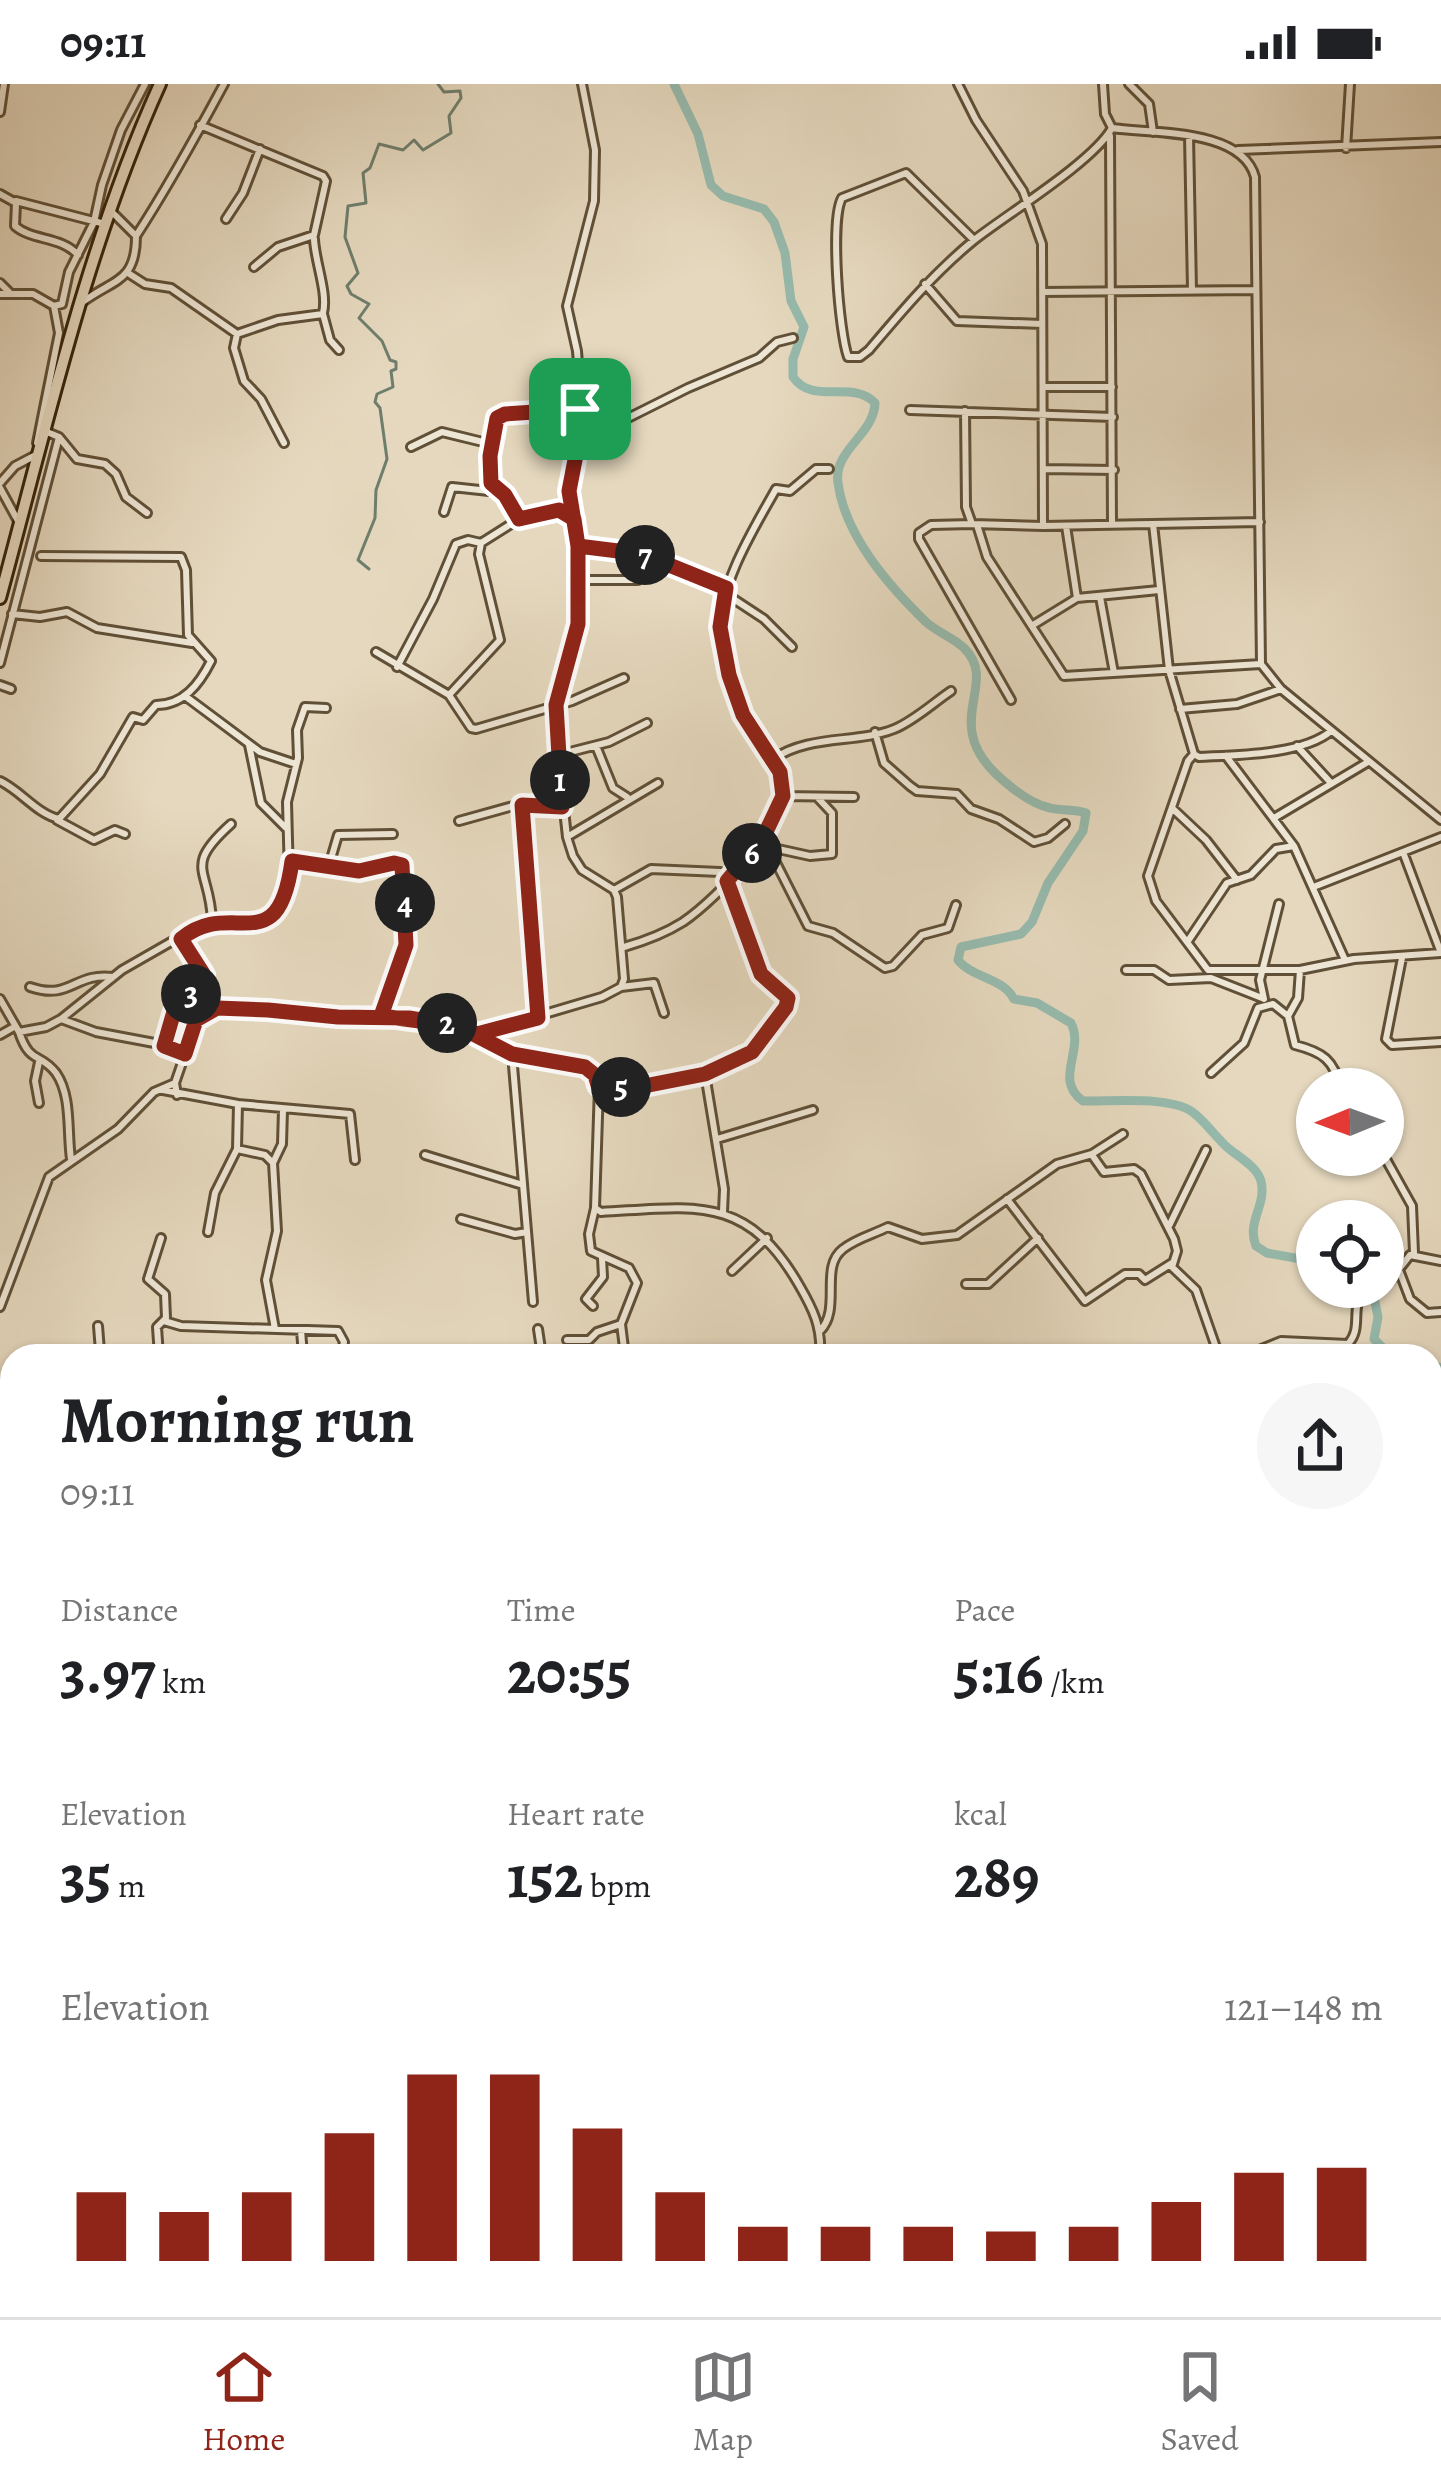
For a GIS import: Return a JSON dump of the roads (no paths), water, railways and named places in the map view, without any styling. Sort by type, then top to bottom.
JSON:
[{"type":"highway","points":[[0,598],[53,434],[100,223],[110,210],[160,84]]},
{"type":"street","points":[[0,112],[4,84]]},
{"type":"street","points":[[54,306],[62,304],[78,255],[100,223],[102,184],[121,130],[145,84]]},
{"type":"street","points":[[81,303],[128,273],[136,236],[177,173],[224,84]]},
{"type":"street","points":[[582,84],[595,171],[593,208],[567,306],[577,351],[580,409],[578,447],[569,479],[578,546],[576,633],[556,705],[558,754],[567,837],[579,867],[614,890],[624,947],[621,987]]},
{"type":"street","points":[[958,84],[1027,201],[1042,244],[1043,526]]},
{"type":"street","points":[[1103,84],[1111,130],[1112,524]]},
{"type":"street","points":[[1130,84],[1149,104],[1153,132]]},
{"type":"street","points":[[1346,148],[1350,84]]},
{"type":"street","points":[[200,125],[323,176],[326,187],[314,235],[317,274],[326,302],[322,314],[339,350]]},
{"type":"street","points":[[974,240],[906,173],[842,198],[837,206],[837,237],[848,358],[869,350],[925,284],[1111,130],[1189,136],[1238,150],[1441,142]]},
{"type":"street","points":[[1189,136],[1192,290]]},
{"type":"street","points":[[226,219],[243,193],[260,149]]},
{"type":"street","points":[[1238,150],[1251,163],[1255,177],[1261,664],[1281,689],[1441,820]]},
{"type":"street","points":[[0,194],[100,223]]},
{"type":"street","points":[[14,201],[16,229],[63,244],[78,255]]},
{"type":"street","points":[[110,210],[136,236]]},
{"type":"street","points":[[254,267],[278,247],[314,235]]},
{"type":"street","points":[[128,273],[146,284],[171,288],[236,334]]},
{"type":"street","points":[[0,283],[10,293]]},
{"type":"street","points":[[925,284],[957,321],[1042,324]]},
{"type":"street","points":[[1043,292],[1255,290]]},
{"type":"street","points":[[0,294],[38,295],[54,306],[59,333],[36,453],[15,466],[1,489],[20,525]]},
{"type":"street","points":[[236,334],[278,320],[322,314]]},
{"type":"street","points":[[236,334],[234,348],[244,381],[261,399],[284,443]]},
{"type":"street","points":[[519,519],[490,476],[497,418],[580,409],[616,420],[628,418],[759,358],[776,342],[793,338]]},
{"type":"street","points":[[1045,386],[1112,386]]},
{"type":"street","points":[[910,410],[1113,417]]},
{"type":"street","points":[[965,411],[966,507],[978,526],[987,557],[1064,676],[1261,664]]},
{"type":"street","points":[[411,447],[442,432],[491,444]]},
{"type":"street","points":[[53,434],[77,459],[105,464],[116,474],[126,496],[147,513]]},
{"type":"street","points":[[0,664],[30,555],[53,434]]},
{"type":"street","points":[[624,947],[680,924],[728,880],[763,838],[783,796],[780,772],[743,715],[720,627],[726,591],[776,489],[792,490],[816,469],[829,469]]},
{"type":"street","points":[[1044,469],[1114,470]]},
{"type":"street","points":[[443,512],[452,488],[495,488]]},
{"type":"street","points":[[397,667],[456,544],[481,543],[519,519],[559,510],[570,502]]},
{"type":"street","points":[[559,510],[574,519]]},
{"type":"street","points":[[1011,700],[919,533],[931,525],[1259,522]]},
{"type":"street","points":[[1153,524],[1169,670],[1194,754]]},
{"type":"street","points":[[1066,526],[1077,598]]},
{"type":"street","points":[[0,540],[14,545]]},
{"type":"street","points":[[449,695],[500,640],[479,554],[481,543]]},
{"type":"street","points":[[578,546],[642,554],[726,591],[792,647]]},
{"type":"street","points":[[30,555],[124,561]]},
{"type":"street","points":[[41,556],[181,557],[192,644]]},
{"type":"street","points":[[576,580],[638,580]]},
{"type":"street","points":[[1033,625],[1077,598],[1159,590]]},
{"type":"street","points":[[1100,597],[1114,673]]},
{"type":"street","points":[[12,614],[40,617],[67,612],[97,628],[192,644],[210,655],[211,661],[185,696],[171,706],[156,705],[143,720],[134,717],[100,775],[57,820]]},
{"type":"street","points":[[376,652],[449,695],[474,729],[556,705],[624,678]]},
{"type":"street","points":[[0,685],[11,688]]},
{"type":"street","points":[[1179,709],[1237,704],[1281,689]]},
{"type":"street","points":[[773,760],[789,750],[891,730],[951,692]]},
{"type":"street","points":[[185,696],[249,744],[275,759],[296,764]]},
{"type":"street","points":[[0,1035],[46,1027],[61,1019],[113,977],[212,921],[257,925],[270,920],[284,893],[292,861],[286,802],[296,764],[297,730],[305,707],[326,708]]},
{"type":"street","points":[[558,754],[596,746],[647,723]]},
{"type":"street","points":[[1194,754],[1226,756],[1297,746],[1331,731]]},
{"type":"street","points":[[875,732],[884,763],[917,791],[957,794],[971,809],[999,819],[1034,842],[1065,824]]},
{"type":"street","points":[[249,744],[261,803],[289,830]]},
{"type":"street","points":[[596,746],[613,788],[631,797]]},
{"type":"street","points":[[1297,746],[1331,783]]},
{"type":"street","points":[[1194,754],[1149,868],[1148,884],[1208,970],[1300,970],[1345,960],[1441,953],[1403,852]]},
{"type":"street","points":[[1226,756],[1294,845],[1345,960]]},
{"type":"street","points":[[1274,818],[1368,762]]},
{"type":"street","points":[[0,781],[94,840],[116,830],[125,834]]},
{"type":"street","points":[[567,837],[658,783]]},
{"type":"street","points":[[783,796],[854,797]]},
{"type":"street","points":[[769,847],[810,856],[832,854],[832,813],[817,797]]},
{"type":"street","points":[[459,821],[522,805],[562,807]]},
{"type":"street","points":[[522,805],[538,1018]]},
{"type":"street","points":[[1172,808],[1206,840],[1237,880]]},
{"type":"street","points":[[212,921],[200,860],[208,844],[231,824]]},
{"type":"street","points":[[328,869],[338,835],[393,834]]},
{"type":"street","points":[[1315,886],[1441,837]]},
{"type":"street","points":[[763,838],[808,926],[833,933],[885,968],[893,966],[922,935],[948,928],[956,905]]},
{"type":"street","points":[[1188,941],[1221,890],[1251,875],[1276,849],[1294,845]]},
{"type":"street","points":[[292,861],[359,871],[402,865],[406,945],[381,1016]]},
{"type":"street","points":[[598,1085],[634,1088],[705,1074],[752,1052],[788,1002],[761,974],[728,880],[720,872],[651,868],[614,890]]},
{"type":"street","points":[[1265,1000],[1259,987],[1280,904]]},
{"type":"street","points":[[164,1046],[171,1014],[204,975],[181,939]]},
{"type":"street","points":[[1402,956],[1387,1039],[1392,1045],[1441,1042]]},
{"type":"street","points":[[1126,970],[1154,970],[1169,980],[1210,978],[1278,1006],[1288,1016],[1292,1042],[1325,1055],[1335,1068]]},
{"type":"street","points":[[1288,1016],[1298,998],[1300,970]]},
{"type":"street","points":[[30,987],[59,993],[88,977],[113,977]]},
{"type":"street","points":[[477,1034],[538,1018],[621,987],[654,983],[664,1013]]},
{"type":"street","points":[[1252,994],[1258,1008]]},
{"type":"street","points":[[0,999],[27,1054],[56,1073],[66,1102],[71,1159]]},
{"type":"street","points":[[1211,1073],[1244,1043],[1265,1000]]},
{"type":"street","points":[[182,1005],[438,1022],[477,1034],[512,1054],[585,1067],[598,1085],[590,1247],[637,1276],[620,1324],[624,1344]]},
{"type":"street","points":[[177,1095],[175,1083],[196,1020],[217,1008]]},
{"type":"street","points":[[61,1019],[185,1054]]},
{"type":"street","points":[[512,1054],[533,1302]]},
{"type":"street","points":[[39,1062],[35,1081],[40,1103]]},
{"type":"street","points":[[705,1074],[723,1212]]},
{"type":"street","points":[[0,1307],[49,1177],[118,1129],[160,1089],[175,1083]]},
{"type":"street","points":[[160,1089],[283,1111],[350,1114],[355,1160]]},
{"type":"street","points":[[208,1232],[215,1193],[237,1149],[238,1104]]},
{"type":"street","points":[[717,1139],[813,1110]]},
{"type":"street","points":[[275,1329],[266,1280],[277,1231],[273,1163],[282,1144],[283,1111]]},
{"type":"street","points":[[820,1331],[831,1309],[833,1263],[844,1247],[888,1227],[922,1239],[957,1235],[1057,1164],[1092,1154],[1123,1134]]},
{"type":"street","points":[[237,1149],[265,1155],[273,1163]]},
{"type":"street","points":[[1168,1226],[1206,1150]]},
{"type":"street","points":[[1007,1199],[1085,1301],[1125,1274],[1139,1274],[1145,1280],[1172,1263],[1177,1251],[1168,1226],[1138,1170],[1104,1172],[1092,1154]]},
{"type":"street","points":[[425,1156],[523,1185]]},
{"type":"street","points":[[1395,1176],[1412,1206],[1414,1253],[1404,1264]]},
{"type":"street","points":[[595,1208],[602,1213],[723,1212],[766,1238],[788,1266],[815,1315],[820,1344]]},
{"type":"street","points":[[461,1219],[515,1234],[527,1232]]},
{"type":"street","points":[[157,1344],[166,1294],[148,1279],[161,1238]]},
{"type":"street","points":[[732,1271],[766,1238]]},
{"type":"street","points":[[966,1284],[988,1284],[1038,1238]]},
{"type":"street","points":[[1414,1253],[1441,1261]]},
{"type":"street","points":[[593,1306],[586,1300],[603,1277],[602,1256]]},
{"type":"street","points":[[1172,1263],[1196,1290],[1215,1344]]},
{"type":"street","points":[[1404,1280],[1417,1305],[1427,1313],[1441,1312]]},
{"type":"street","points":[[1274,1344],[1348,1344],[1355,1334],[1357,1308]]},
{"type":"street","points":[[164,1321],[181,1326],[338,1331],[344,1344]]},
{"type":"street","points":[[567,1340],[589,1340],[600,1330],[620,1324]]},
{"type":"street","points":[[98,1326],[99,1344]]},
{"type":"street","points":[[538,1329],[540,1344]]},
{"type":"street","points":[[301,1330],[302,1344]]},
{"type":"waterway","points":[[369,569],[358,560],[375,518],[376,490],[387,459],[380,408],[375,402],[377,394],[393,387],[391,371],[396,362],[359,318],[369,304],[351,294],[347,286],[358,273],[345,237],[348,206],[366,203],[363,173],[370,168],[379,144],[403,150],[414,140],[423,150],[451,133],[449,116],[461,98],[460,91],[444,92],[438,84]]},
{"type":"waterway","points":[[674,84],[698,134],[711,185],[723,196],[764,209],[774,222],[785,253],[791,301],[804,327],[793,359],[793,377],[811,390],[856,393],[875,403],[868,424],[838,471],[842,503],[859,541],[912,608],[960,644],[973,661],[971,720],[980,755],[996,774],[1036,803],[1086,813],[1083,831],[1048,883],[1032,922],[1021,934],[961,947],[958,960],[1002,986],[1014,999],[1037,1003],[1071,1023],[1075,1044],[1070,1084],[1083,1101],[1158,1102],[1195,1114],[1259,1176],[1262,1190],[1253,1229],[1256,1246],[1296,1258]]},
{"type":"waterway","points":[[1376,1308],[1374,1339],[1379,1344]]}]
